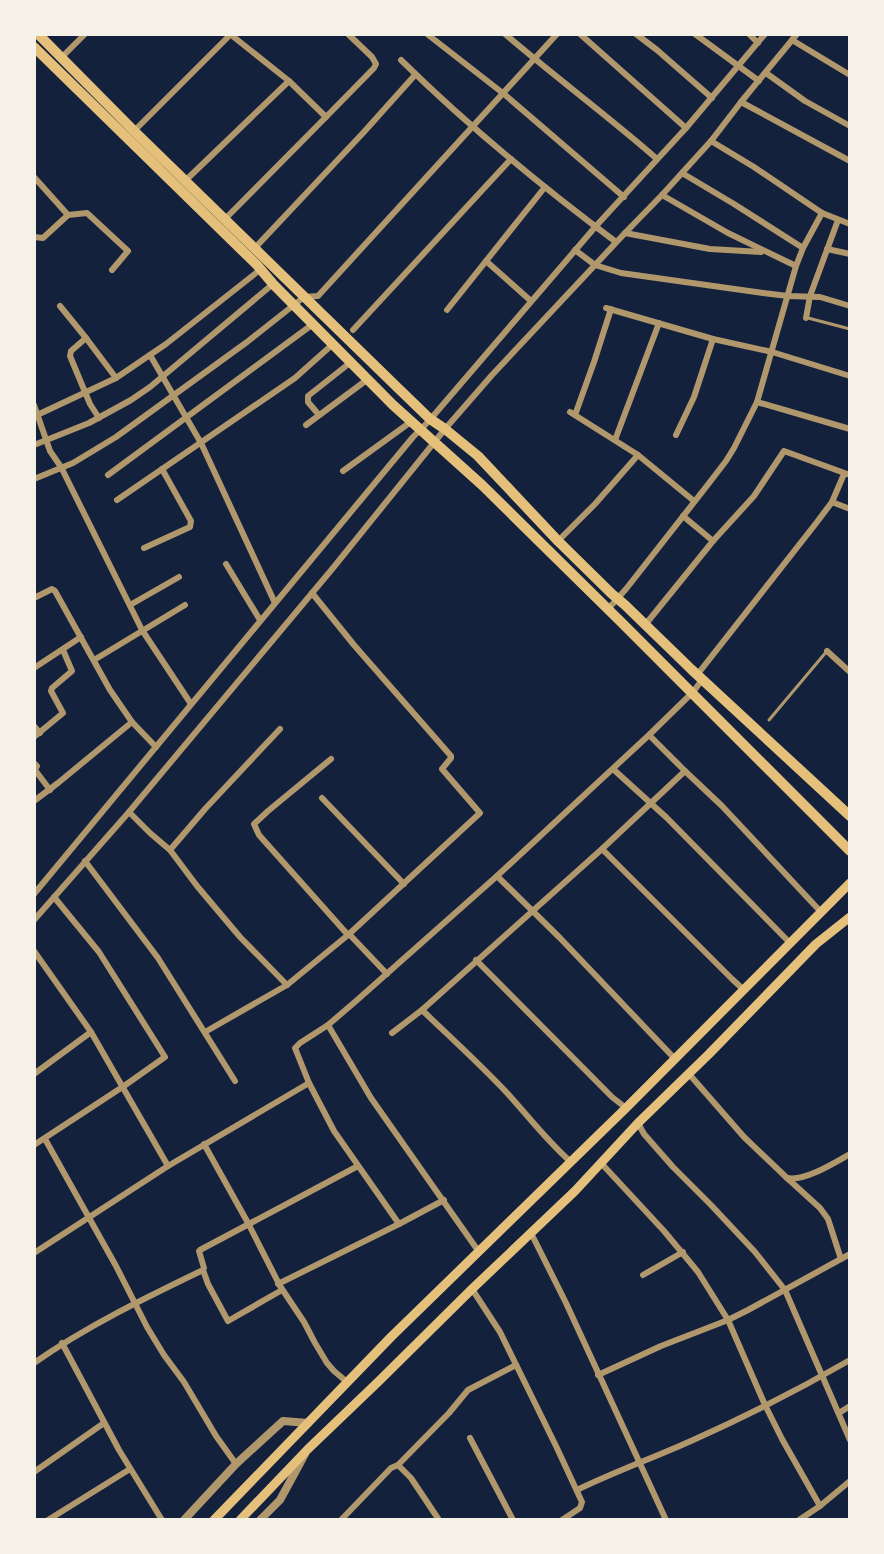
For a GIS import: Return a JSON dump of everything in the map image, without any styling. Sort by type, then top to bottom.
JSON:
[{"type":"highway","points":[[38,34],[399,390],[430,419],[478,456],[558,541],[849,816]]},
{"type":"highway","points":[[34,47],[261,269],[273,284],[393,405],[412,421],[417,433],[436,443],[483,485],[693,692],[849,851]]},
{"type":"main road","points":[[214,1520],[347,1382],[626,1108],[849,883]]},
{"type":"main road","points":[[240,1520],[308,1449],[575,1191],[638,1123],[690,1074],[816,944],[849,917]]},
{"type":"main road","points":[[586,1147],[601,1163]]},
{"type":"street","points":[[62,57],[85,34]]},
{"type":"street","points":[[225,219],[374,68],[372,57],[348,34]]},
{"type":"street","points":[[428,34],[504,94],[624,196]]},
{"type":"street","points":[[505,34],[657,159]]},
{"type":"street","points":[[34,479],[73,463],[116,437],[304,297],[318,296],[558,34]]},
{"type":"street","points":[[580,34],[686,128]]},
{"type":"street","points":[[636,34],[712,98]]},
{"type":"street","points":[[695,34],[759,81]]},
{"type":"street","points":[[749,34],[758,43]]},
{"type":"street","points":[[34,894],[417,433],[596,226],[712,98],[744,70],[765,34]]},
{"type":"street","points":[[134,131],[230,35],[288,81],[326,117]]},
{"type":"street","points":[[34,920],[129,812],[436,443],[445,429],[492,375],[711,141],[795,37],[849,75]]},
{"type":"street","points":[[400,60],[511,159],[616,242]]},
{"type":"street","points":[[766,73],[804,101],[849,126]]},
{"type":"street","points":[[254,249],[415,75]]},
{"type":"street","points":[[185,181],[288,81]]},
{"type":"street","points":[[741,102],[849,161]]},
{"type":"street","points":[[711,141],[822,213],[849,224]]},
{"type":"street","points":[[353,330],[511,159]]},
{"type":"street","points":[[682,173],[803,249]]},
{"type":"street","points":[[34,177],[68,215]]},
{"type":"street","points":[[447,310],[545,187]]},
{"type":"street","points":[[662,195],[728,233],[796,266]]},
{"type":"street","points":[[34,237],[43,238],[68,215],[87,213],[127,249],[112,270]]},
{"type":"street","points":[[608,609],[726,461],[748,422],[757,402],[796,266],[822,213]]},
{"type":"street","points":[[806,318],[810,296],[838,220]]},
{"type":"street","points":[[625,232],[710,249],[765,252]]},
{"type":"street","points":[[828,249],[849,254]]},
{"type":"street","points":[[575,250],[595,265],[621,273],[788,296],[820,297],[849,306]]},
{"type":"street","points":[[486,261],[531,301]]},
{"type":"street","points":[[36,416],[116,378],[150,355],[261,269]]},
{"type":"street","points":[[34,445],[99,418],[131,400],[273,284]]},
{"type":"street","points":[[60,306],[116,378]]},
{"type":"street","points":[[694,501],[639,455],[573,413],[594,363],[608,308],[849,375]]},
{"type":"street","points":[[615,440],[659,323]]},
{"type":"street","points":[[108,475],[314,324]]},
{"type":"street","points":[[86,338],[69,354],[99,418]]},
{"type":"street","points":[[676,435],[694,397],[713,339]]},
{"type":"street","points":[[117,500],[294,378],[333,344]]},
{"type":"street","points":[[150,355],[201,443],[275,603]]},
{"type":"street","points":[[318,415],[308,402],[308,396],[351,362]]},
{"type":"street","points":[[306,425],[369,380]]},
{"type":"street","points":[[757,402],[849,429]]},
{"type":"street","points":[[34,405],[50,451],[61,467],[142,630],[191,704]]},
{"type":"street","points":[[343,471],[412,421]]},
{"type":"street","points":[[399,1224],[334,1131],[309,1083],[295,1048],[300,1042],[328,1024],[387,974],[497,876],[693,692],[700,677],[832,502],[847,474],[784,451],[753,497],[713,541],[645,624]]},
{"type":"street","points":[[558,541],[639,455]]},
{"type":"street","points":[[144,548],[191,525],[191,521],[162,469]]},
{"type":"street","points":[[832,502],[849,509]]},
{"type":"street","points":[[683,516],[713,541]]},
{"type":"street","points":[[226,564],[260,620]]},
{"type":"street","points":[[130,605],[179,577]]},
{"type":"street","points":[[34,598],[54,590],[110,690],[132,722],[156,747]]},
{"type":"street","points":[[205,1032],[287,985],[348,935],[480,813],[442,770],[452,758],[451,756],[312,593]]},
{"type":"street","points":[[94,660],[185,605]]},
{"type":"street","points":[[34,668],[81,637]]},
{"type":"street","points":[[34,726],[37,735],[63,713],[51,691],[72,671],[63,650]]},
{"type":"street","points":[[827,651],[849,672]]},
{"type":"street","points":[[34,801],[132,722]]},
{"type":"street","points":[[170,850],[280,729]]},
{"type":"street","points":[[649,735],[722,807],[821,912]]},
{"type":"street","points":[[331,759],[254,824],[259,835],[348,935],[387,974]]},
{"type":"street","points":[[34,763],[37,766],[35,770],[50,790]]},
{"type":"street","points":[[613,769],[651,803],[790,943]]},
{"type":"street","points":[[392,1033],[422,1010],[533,911],[685,771]]},
{"type":"street","points":[[322,798],[404,884]]},
{"type":"street","points":[[129,812],[150,834],[170,850],[240,937],[287,985]]},
{"type":"street","points":[[602,849],[744,990]]},
{"type":"street","points":[[85,861],[146,940],[234,1081]]},
{"type":"street","points":[[497,876],[675,1059]]},
{"type":"street","points":[[34,1145],[165,1057],[104,960],[54,897]]},
{"type":"street","points":[[34,951],[91,1032],[168,1166]]},
{"type":"street","points":[[476,960],[612,1097],[626,1108]]},
{"type":"street","points":[[422,1010],[496,1081],[558,1151],[571,1162]]},
{"type":"street","points":[[328,1024],[371,1098],[480,1252]]},
{"type":"street","points":[[34,1074],[91,1032]]},
{"type":"street","points":[[690,1074],[744,1137],[820,1208],[828,1219],[841,1259]]},
{"type":"street","points":[[34,1253],[168,1166],[309,1083]]},
{"type":"street","points":[[638,1123],[644,1134],[673,1167],[754,1252],[785,1290],[849,1440]]},
{"type":"street","points":[[45,1138],[164,1355],[184,1382],[216,1436],[236,1464]]},
{"type":"street","points":[[204,1144],[280,1287],[304,1322],[327,1363],[347,1382]]},
{"type":"street","points":[[787,1178],[805,1176],[849,1154]]},
{"type":"street","points":[[601,1163],[683,1252],[698,1272],[728,1320],[765,1405],[820,1506]]},
{"type":"street","points":[[358,1166],[199,1250],[208,1284],[228,1321],[280,1287],[444,1200]]},
{"type":"street","points":[[531,1233],[624,1426],[666,1520]]},
{"type":"street","points":[[643,1275],[683,1252]]},
{"type":"street","points":[[598,1375],[728,1320],[849,1254]]},
{"type":"street","points":[[34,1363],[62,1343],[203,1270]]},
{"type":"street","points":[[472,1289],[500,1332],[582,1502],[582,1505],[562,1520]]},
{"type":"street","points":[[62,1343],[104,1423],[162,1520]]},
{"type":"street","points":[[577,1490],[748,1415],[849,1360]]},
{"type":"street","points":[[341,1520],[449,1413],[468,1390],[516,1365]]},
{"type":"street","points":[[839,1413],[849,1406]]},
{"type":"street","points":[[184,1520],[236,1464],[283,1421],[308,1424]]},
{"type":"street","points":[[34,1472],[104,1423]]},
{"type":"street","points":[[470,1438],[513,1520]]},
{"type":"street","points":[[260,1520],[280,1500],[308,1449]]},
{"type":"street","points":[[398,1465],[411,1478],[439,1520]]},
{"type":"street","points":[[48,1520],[130,1469]]},
{"type":"street","points":[[800,1520],[849,1481]]},
{"type":"lane","points":[[806,318],[849,329]]},
{"type":"lane","points":[[769,720],[827,651]]}]
